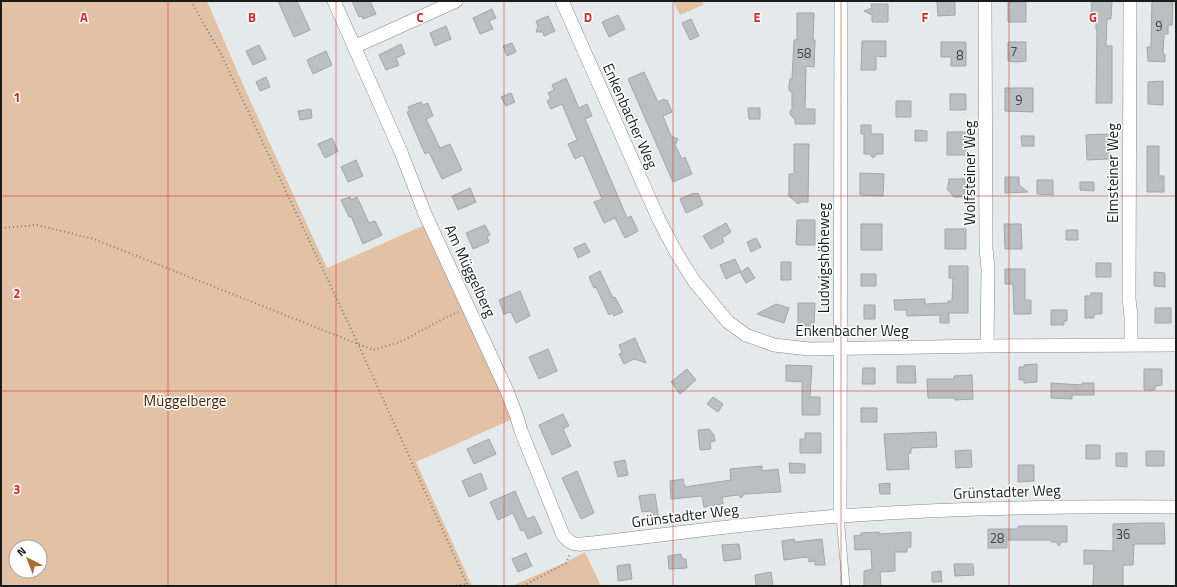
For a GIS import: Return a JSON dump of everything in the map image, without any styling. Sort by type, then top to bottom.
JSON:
[{"type":"street","name":"Am Müggelberg","points":[[334,1],[401,152],[426,214],[507,391],[521,432],[564,535],[570,542],[579,544]]},
{"type":"street","points":[[354,46],[456,1]]},
{"type":"street","name":"Enkenbacher Weg","points":[[562,1],[659,220],[677,254],[694,281],[710,302],[728,322],[746,335],[774,345],[809,350],[988,346],[1176,345]]},
{"type":"street","name":"Ludwigshöheweg","points":[[840,516],[841,1]]},
{"type":"street","name":"Wolfsteiner Weg","points":[[985,1],[988,346]]},
{"type":"street","name":"Elmsteiner Weg","points":[[1130,1],[1129,299],[1131,316],[1131,345]]},
{"type":"street","name":"Grünstadter Weg","points":[[579,544],[840,516],[1008,508],[1176,507]]},
{"type":"lane","points":[[840,516],[846,586]]},
{"type":"path","points":[[191,1],[222,56],[359,346],[467,585],[428,586]]},
{"type":"path","points":[[1,228],[38,225],[94,239],[359,346],[373,350],[400,342],[469,307]]},
{"type":"path","points":[[523,586],[566,563],[579,544]]},
{"type":"green space","name":"Müggelberge","points":[[1,1],[207,1],[248,96],[327,268],[427,224],[515,418],[416,462],[472,586],[1,586]]},
{"type":"green space","points":[[673,1],[703,1],[703,5],[680,15]]},
{"type":"green space","points":[[585,552],[601,586],[512,586],[566,562]]},
{"type":"building","points":[[278,1],[297,1],[310,30],[294,37]]},
{"type":"building","points":[[352,1],[370,1],[376,14],[363,19],[362,16],[359,17]]},
{"type":"building","points":[[937,1],[955,1],[955,15],[938,16]]},
{"type":"building","points":[[1092,1],[1112,1],[1111,19],[1107,19],[1106,46],[1112,46],[1112,103],[1096,103],[1097,30],[1096,12],[1091,12]]},
{"type":"building","points":[[1152,1],[1173,1],[1172,25],[1168,25],[1168,34],[1164,34],[1163,53],[1165,55],[1165,62],[1148,61],[1147,47],[1151,47]]},
{"type":"building","points":[[1008,2],[1026,2],[1026,22],[1008,22]]},
{"type":"building","points":[[871,4],[888,4],[888,22],[872,22],[872,15],[864,11],[872,8]]},
{"type":"building","points":[[492,9],[496,18],[489,21],[493,29],[480,34],[473,18]]},
{"type":"building","points":[[797,13],[814,13],[814,67],[806,66],[805,109],[815,109],[815,124],[795,124],[795,120],[790,114],[792,109],[792,93],[789,90],[789,86],[790,79],[792,79],[794,40],[797,40]]},
{"type":"building","points":[[618,15],[625,29],[609,37],[602,22]]},
{"type":"building","points":[[548,16],[555,31],[544,36],[543,32],[536,32],[538,26],[536,21]]},
{"type":"building","points":[[691,19],[699,36],[690,40],[682,23]]},
{"type":"building","points":[[446,26],[451,39],[435,46],[430,33]]},
{"type":"building","points":[[862,41],[886,41],[886,57],[876,56],[876,70],[861,70]]},
{"type":"building","points":[[941,42],[966,42],[966,66],[951,66],[951,57],[941,57]]},
{"type":"building","points":[[1008,42],[1026,42],[1026,61],[1008,61]]},
{"type":"building","points":[[512,43],[516,52],[507,56],[503,46]]},
{"type":"building","points":[[401,44],[405,54],[396,58],[399,65],[386,70],[379,55]]},
{"type":"building","points":[[259,45],[266,59],[253,65],[246,51]]},
{"type":"building","points":[[326,51],[332,65],[313,74],[307,60]]},
{"type":"building","points":[[644,72],[658,102],[664,99],[665,101],[667,100],[672,112],[663,116],[671,136],[678,139],[675,145],[682,159],[685,157],[692,174],[673,182],[628,79]]},
{"type":"building","points":[[266,77],[270,87],[260,91],[256,82]]},
{"type":"building","points":[[566,78],[579,108],[587,104],[592,116],[585,119],[627,218],[631,216],[638,231],[625,238],[615,218],[604,223],[594,202],[602,199],[583,155],[575,159],[568,144],[577,140],[562,104],[551,109],[547,101],[551,99],[548,93],[554,90],[552,85]]},
{"type":"building","points":[[1163,81],[1163,105],[1148,104],[1148,82]]},
{"type":"building","points":[[1005,88],[1033,88],[1033,112],[1005,111]]},
{"type":"building","points":[[511,93],[515,102],[506,106],[501,97]]},
{"type":"building","points":[[950,94],[966,94],[966,110],[950,110]]},
{"type":"building","points":[[896,101],[911,101],[911,117],[896,117]]},
{"type":"building","points":[[421,102],[423,105],[428,103],[433,116],[426,119],[440,148],[450,144],[462,170],[442,179],[429,152],[425,154],[407,112],[410,111],[408,107]]},
{"type":"building","points":[[748,108],[760,108],[760,119],[749,119]]},
{"type":"building","points":[[311,109],[312,118],[300,120],[298,111]]},
{"type":"building","points":[[861,125],[871,125],[871,134],[883,134],[883,154],[877,154],[873,158],[869,154],[864,154],[864,134],[861,134]]},
{"type":"building","points":[[915,130],[927,131],[927,141],[915,141]]},
{"type":"building","points":[[947,132],[966,132],[966,155],[947,155]]},
{"type":"building","points":[[1108,134],[1109,159],[1087,160],[1086,135]]},
{"type":"building","points":[[1021,136],[1034,136],[1034,146],[1022,146]]},
{"type":"building","points":[[332,138],[338,151],[325,158],[318,144]]},
{"type":"building","points":[[794,144],[809,144],[808,202],[801,202],[798,204],[789,196],[789,174],[794,174]]},
{"type":"building","points":[[1147,146],[1159,146],[1159,176],[1164,176],[1164,192],[1147,192]]},
{"type":"building","points":[[356,160],[363,176],[348,182],[341,167]]},
{"type":"building","points":[[860,173],[884,174],[883,196],[860,195]]},
{"type":"building","points":[[1005,177],[1019,177],[1019,185],[1028,192],[1005,193]]},
{"type":"building","points":[[949,179],[965,179],[964,197],[954,197],[947,189]]},
{"type":"building","points":[[1037,180],[1053,180],[1053,195],[1037,194]]},
{"type":"building","points":[[1080,182],[1094,182],[1094,191],[1080,190]]},
{"type":"building","points":[[470,188],[476,202],[458,210],[452,196]]},
{"type":"building","points":[[694,193],[698,193],[703,205],[686,213],[680,199]]},
{"type":"building","points":[[350,197],[351,200],[357,197],[369,223],[375,221],[382,235],[363,244],[351,216],[349,217],[341,200]]},
{"type":"building","points":[[797,220],[815,220],[815,245],[797,245]]},
{"type":"building","points":[[726,223],[731,232],[722,238],[724,242],[711,249],[703,236]]},
{"type":"building","points":[[861,224],[882,224],[882,250],[861,250]]},
{"type":"building","points":[[1004,224],[1021,224],[1022,249],[1005,249]]},
{"type":"building","points":[[485,225],[490,235],[487,236],[489,242],[473,249],[466,233]]},
{"type":"building","points":[[945,229],[966,229],[966,249],[945,249]]},
{"type":"building","points":[[1066,230],[1078,230],[1078,240],[1066,240]]},
{"type":"building","points":[[756,238],[761,247],[751,252],[747,242]]},
{"type":"building","points":[[585,243],[590,252],[578,258],[574,248]]},
{"type":"building","points":[[735,259],[741,272],[748,267],[755,278],[746,283],[740,272],[726,279],[720,265]]},
{"type":"building","points":[[781,262],[791,262],[791,280],[781,280]]},
{"type":"building","points":[[1096,263],[1111,263],[1111,277],[1096,277]]},
{"type":"building","points":[[949,266],[968,266],[968,313],[949,313],[949,323],[940,323],[940,315],[907,316],[906,310],[895,310],[894,300],[925,299],[925,304],[948,303],[948,301],[952,301],[953,278],[949,278]]},
{"type":"building","points":[[1005,269],[1025,269],[1025,300],[1031,300],[1031,314],[1014,314],[1013,284],[1005,284]]},
{"type":"building","points":[[600,271],[613,298],[615,297],[623,312],[614,316],[613,313],[609,315],[596,287],[594,288],[589,277]]},
{"type":"building","points":[[1154,272],[1165,273],[1165,287],[1154,286]]},
{"type":"building","points":[[861,274],[876,274],[876,286],[861,286]]},
{"type":"building","points":[[520,291],[530,316],[516,323],[511,312],[504,314],[499,300]]},
{"type":"building","points":[[1091,293],[1102,293],[1102,314],[1094,314],[1094,318],[1085,318],[1085,296],[1091,296]]},
{"type":"building","points":[[798,303],[815,303],[814,326],[798,326]]},
{"type":"building","points":[[776,304],[789,308],[784,323],[757,314]]},
{"type":"building","points":[[864,305],[875,305],[875,319],[864,319]]},
{"type":"building","points":[[1155,308],[1171,308],[1171,323],[1155,323]]},
{"type":"building","points":[[1051,310],[1067,310],[1067,321],[1064,321],[1064,325],[1051,325]]},
{"type":"building","points":[[635,338],[646,363],[634,359],[624,364],[619,354],[622,353],[619,345]]},
{"type":"building","points":[[548,349],[557,371],[539,379],[529,357]]},
{"type":"building","points":[[1037,364],[1037,382],[1024,383],[1024,380],[1019,380],[1019,367]]},
{"type":"building","points":[[786,365],[812,366],[810,397],[820,397],[820,415],[802,415],[802,382],[786,381]]},
{"type":"building","points":[[897,366],[915,366],[916,383],[897,383]]},
{"type":"building","points":[[863,368],[875,368],[875,384],[862,384]]},
{"type":"building","points":[[687,369],[696,380],[680,394],[671,382]]},
{"type":"building","points":[[1144,369],[1162,369],[1162,385],[1155,386],[1155,390],[1144,390]]},
{"type":"building","points":[[972,375],[973,399],[955,400],[955,398],[928,398],[927,379],[954,379],[954,376]]},
{"type":"building","points":[[1051,383],[1082,385],[1082,383],[1094,383],[1094,395],[1072,395],[1072,399],[1051,398]]},
{"type":"building","points":[[713,397],[723,404],[718,412],[707,404]]},
{"type":"building","points":[[861,408],[877,408],[877,422],[861,422]]},
{"type":"building","points":[[563,414],[569,426],[563,429],[571,446],[552,455],[539,425]]},
{"type":"building","points":[[709,429],[714,435],[715,441],[710,442],[711,449],[700,450],[698,430]]},
{"type":"building","points":[[936,432],[937,447],[911,448],[911,453],[908,454],[909,469],[887,470],[884,434]]},
{"type":"building","points":[[805,433],[821,433],[821,453],[800,453],[800,439],[805,439]]},
{"type":"building","points":[[489,439],[496,454],[474,464],[467,449]]},
{"type":"building","points":[[1086,445],[1100,445],[1100,459],[1086,459]]},
{"type":"building","points":[[971,450],[972,467],[956,468],[955,451]]},
{"type":"building","points":[[1146,451],[1164,451],[1164,466],[1146,466]]},
{"type":"building","points":[[1116,453],[1127,453],[1127,467],[1116,466]]},
{"type":"building","points":[[625,460],[628,475],[618,477],[614,462]]},
{"type":"building","points":[[789,463],[805,464],[805,473],[790,473]]},
{"type":"building","points":[[1018,465],[1034,465],[1034,481],[1018,482]]},
{"type":"building","points":[[762,466],[762,471],[778,469],[781,492],[744,494],[741,498],[738,495],[722,497],[723,504],[704,507],[702,496],[671,499],[670,481],[683,479],[685,487],[731,480],[730,469]]},
{"type":"building","points":[[577,471],[594,513],[581,519],[562,478]]},
{"type":"building","points":[[481,473],[487,489],[469,497],[462,481]]},
{"type":"building","points":[[890,483],[890,494],[880,494],[879,484]]},
{"type":"building","points":[[515,491],[527,519],[534,516],[542,533],[528,539],[524,530],[521,531],[513,513],[498,520],[490,502]]},
{"type":"building","points":[[655,494],[659,520],[650,511],[642,512],[639,496]]},
{"type":"building","points":[[1164,523],[1165,544],[1134,544],[1133,565],[1123,565],[1123,586],[1093,586],[1094,564],[1084,564],[1084,550],[1113,551],[1113,524]]},
{"type":"building","points":[[1018,526],[1067,526],[1067,542],[1062,542],[1059,546],[1056,542],[1051,542],[1051,540],[1007,540],[1007,548],[988,548],[988,529],[1018,529]]},
{"type":"building","points":[[879,532],[879,534],[911,532],[911,547],[907,548],[907,552],[895,552],[895,571],[880,572],[881,586],[864,586],[864,571],[872,569],[871,549],[855,550],[854,536],[861,535],[861,533]]},
{"type":"building","points":[[794,539],[795,542],[822,539],[825,565],[815,565],[815,561],[809,562],[809,558],[806,557],[784,560],[782,541]]},
{"type":"building","points":[[739,544],[741,559],[724,561],[722,545]]},
{"type":"building","points":[[526,553],[532,566],[518,572],[512,559]]},
{"type":"building","points":[[681,554],[682,559],[686,559],[687,568],[669,569],[668,556]]},
{"type":"building","points":[[630,564],[632,579],[618,581],[617,566]]},
{"type":"building","points":[[954,564],[973,564],[974,575],[955,576]]},
{"type":"building","points":[[941,571],[942,582],[932,582],[932,572]]},
{"type":"building","points":[[771,572],[773,586],[756,586],[755,575]]}]
